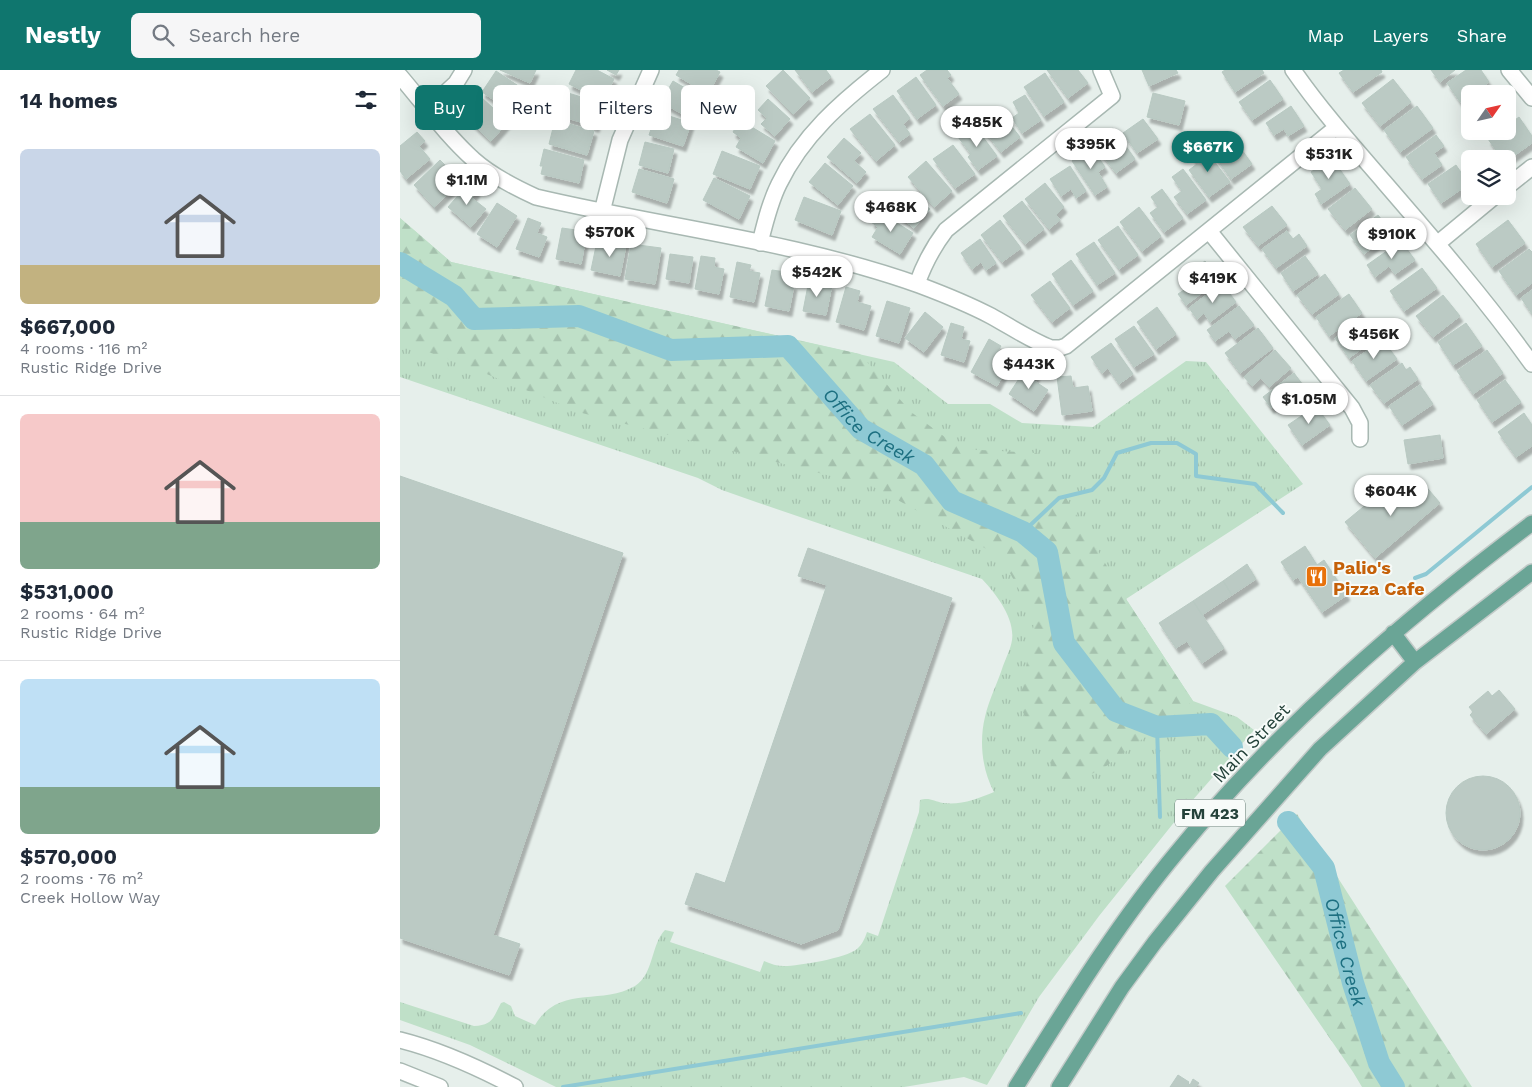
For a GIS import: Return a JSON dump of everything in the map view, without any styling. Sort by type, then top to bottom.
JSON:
[{"type":"main road","name":"Main Street","points":[[1016,1087],[1103,950],[1177,852],[1232,787],[1321,698],[1393,633],[1532,523]]},
{"type":"main road","name":"FM 423","points":[[1059,1087],[1122,986],[1155,942],[1212,871],[1320,749],[1415,662],[1532,572]]},
{"type":"main road","points":[[1393,633],[1415,662]]},
{"type":"street","points":[[454,85],[464,70]]},
{"type":"street","points":[[602,212],[620,140],[651,70]]},
{"type":"street","points":[[760,243],[778,184],[809,135],[847,98],[882,70]]},
{"type":"street","points":[[917,284],[924,264],[935,244],[946,230],[1112,96],[1101,70]]},
{"type":"street","points":[[1293,70],[1337,127],[1507,328],[1532,364]]},
{"type":"street","points":[[1510,70],[1532,98]]},
{"type":"street","points":[[400,76],[415,94]]},
{"type":"street","points":[[447,130],[474,160],[511,186],[536,197],[840,261],[917,284],[990,315],[1040,344],[1051,348],[1060,348],[1066,346],[1337,127]]},
{"type":"street","points":[[1516,179],[1532,166]]},
{"type":"street","points":[[1437,244],[1484,205]]},
{"type":"street","points":[[1209,231],[1352,408],[1360,423],[1360,439]]},
{"type":"street","points":[[400,1040],[489,1073],[515,1087]]},
{"type":"street","points":[[400,1070],[440,1087]]},
{"type":"green space","points":[[400,218],[451,262],[894,362],[948,404],[990,404],[1022,423],[1093,427],[1186,361],[1206,362],[1303,484],[1126,599],[1193,701],[1237,717],[1254,730],[1184,810],[1099,916],[1039,997],[987,1085],[964,1077],[904,1087],[556,1087],[470,1045],[400,1020],[400,1002],[474,1026],[480,1025],[492,1020],[501,1003],[504,1002],[511,1006],[515,1016],[535,1025],[545,1012],[556,1004],[568,1000],[622,992],[635,986],[646,974],[660,936],[665,930],[674,932],[670,942],[760,972],[764,961],[784,966],[822,961],[857,949],[867,932],[878,936],[919,812],[920,800],[929,799],[943,803],[957,803],[994,792],[984,765],[983,726],[989,704],[1011,646],[1012,632],[1008,615],[982,579],[722,490],[698,478],[400,377]]},
{"type":"green space","points":[[400,218],[451,262],[860,354],[911,412],[961,449],[1037,453],[1080,520],[1126,599],[1193,701],[1105,767],[1064,788],[1019,705],[1035,618],[1001,557],[874,487],[582,413],[462,364],[400,342]]},
{"type":"green space","points":[[1297,814],[1472,1087],[1362,1087],[1225,886]]},
{"type":"building","points":[[500,70],[536,70],[530,83]]},
{"type":"building","points":[[576,70],[597,70],[614,79],[611,85],[580,85],[580,90],[569,84]]},
{"type":"building","points":[[607,70],[619,70],[616,75]]},
{"type":"building","points":[[679,70],[716,70],[720,72],[713,85],[693,85],[676,75]]},
{"type":"building","points":[[783,70],[810,98],[793,114],[766,86]]},
{"type":"building","points":[[795,70],[826,70],[831,77],[812,92]]},
{"type":"building","points":[[927,70],[947,70],[951,75],[947,78],[959,94],[943,106],[920,75]]},
{"type":"building","points":[[1047,70],[1078,70],[1088,83],[1068,98]]},
{"type":"building","points":[[1142,70],[1176,70],[1178,73],[1149,86]]},
{"type":"building","points":[[1225,70],[1262,70],[1264,73],[1235,92],[1222,72]]},
{"type":"building","points":[[1344,70],[1381,70],[1382,72],[1353,92],[1339,73]]},
{"type":"building","points":[[1431,70],[1455,70],[1440,82]]},
{"type":"building","points":[[1466,70],[1481,70],[1489,82],[1485,85],[1461,85],[1460,102],[1447,83]]},
{"type":"building","points":[[496,71],[517,85],[493,85],[493,99],[483,93]]},
{"type":"building","points":[[1045,73],[1064,102],[1044,116],[1024,87]]},
{"type":"building","points":[[916,77],[936,105],[917,119],[897,91]]},
{"type":"building","points":[[1393,79],[1411,102],[1380,126],[1362,103]]},
{"type":"building","points":[[1270,80],[1283,99],[1252,120],[1239,102]]},
{"type":"building","points":[[673,81],[681,86],[681,113],[671,108],[671,85]]},
{"type":"building","points":[[1153,93],[1185,101],[1179,125],[1147,117]]},
{"type":"building","points":[[570,94],[580,97],[580,122],[570,119]]},
{"type":"building","points":[[893,95],[910,118],[903,124],[910,134],[899,142],[873,109]]},
{"type":"building","points":[[1025,95],[1041,120],[1022,133],[1012,118],[1019,113],[1013,102]]},
{"type":"building","points":[[483,99],[493,108],[493,130],[501,130],[491,141],[479,130],[483,130]]},
{"type":"building","points":[[768,99],[790,119],[775,136],[761,124],[767,118],[758,110]]},
{"type":"building","points":[[1291,106],[1304,126],[1288,136],[1284,129],[1274,135],[1266,123]]},
{"type":"building","points":[[1417,106],[1433,128],[1400,152],[1384,130]]},
{"type":"building","points":[[998,109],[1020,137],[1001,152],[979,124]]},
{"type":"building","points":[[870,114],[895,145],[876,161],[850,129]]},
{"type":"building","points":[[671,117],[681,120],[681,130],[689,130],[683,146],[649,135],[651,130],[671,130]]},
{"type":"building","points":[[1519,117],[1532,136],[1532,143],[1516,154],[1516,150],[1496,150],[1489,140],[1516,140],[1516,119]]},
{"type":"building","points":[[1143,119],[1158,139],[1137,153],[1123,133]]},
{"type":"building","points":[[570,124],[580,127],[580,130],[594,131],[587,155],[549,144],[552,130],[570,130]]},
{"type":"building","points":[[974,125],[997,156],[978,170],[968,157],[971,154],[958,137]]},
{"type":"building","points":[[1113,128],[1135,159],[1116,173],[1093,143]]},
{"type":"building","points":[[755,129],[775,141],[763,163],[736,147],[741,138],[733,132],[734,130]]},
{"type":"building","points":[[417,132],[425,141],[419,146],[430,159],[406,179],[400,171],[400,146]]},
{"type":"building","points":[[1436,135],[1444,146],[1434,153],[1442,165],[1422,179],[1406,157]]},
{"type":"building","points":[[1218,137],[1227,150],[1237,143],[1252,164],[1231,179],[1207,145]]},
{"type":"building","points":[[844,138],[861,153],[854,161],[866,172],[857,183],[827,157]]},
{"type":"building","points":[[645,142],[674,149],[668,173],[639,165]]},
{"type":"building","points":[[953,145],[975,174],[955,188],[933,159]]},
{"type":"building","points":[[1092,148],[1105,167],[1098,172],[1107,187],[1095,195],[1072,161]]},
{"type":"building","points":[[1204,148],[1230,182],[1209,197],[1189,170],[1197,164],[1192,157]]},
{"type":"building","points":[[544,149],[584,160],[579,183],[541,174],[543,166],[540,166]]},
{"type":"building","points":[[722,151],[760,166],[750,189],[713,174]]},
{"type":"building","points":[[1332,158],[1350,184],[1321,204],[1315,194],[1322,189],[1311,172]]},
{"type":"building","points":[[440,160],[461,181],[434,207],[414,185]]},
{"type":"building","points":[[926,161],[952,191],[934,207],[908,177]]},
{"type":"building","points":[[825,163],[853,186],[838,205],[809,182]]},
{"type":"building","points":[[1456,165],[1461,172],[1461,189],[1441,203],[1428,184]]},
{"type":"building","points":[[1070,166],[1086,191],[1076,198],[1071,189],[1061,196],[1050,179]]},
{"type":"building","points":[[639,169],[674,179],[667,203],[632,192]]},
{"type":"building","points":[[1183,169],[1206,200],[1187,214],[1174,197],[1182,191],[1172,177]]},
{"type":"building","points":[[714,178],[750,196],[739,219],[703,200]]},
{"type":"building","points":[[1045,183],[1064,207],[1056,215],[1060,220],[1049,229],[1025,199]]},
{"type":"building","points":[[468,184],[477,191],[472,198],[486,209],[471,227],[448,207]]},
{"type":"building","points":[[1355,188],[1372,209],[1345,230],[1328,209]]},
{"type":"building","points":[[1162,189],[1183,218],[1164,232],[1150,213],[1158,207],[1151,197]]},
{"type":"building","points":[[909,192],[930,209],[914,228],[894,212]]},
{"type":"building","points":[[804,197],[841,211],[832,235],[795,220]]},
{"type":"building","points":[[1022,201],[1044,229],[1025,244],[1003,216]]},
{"type":"building","points":[[497,203],[517,216],[497,247],[477,234]]},
{"type":"building","points":[[1272,206],[1287,225],[1258,246],[1243,227]]},
{"type":"building","points":[[1139,207],[1161,236],[1142,251],[1120,222]]},
{"type":"building","points":[[878,211],[913,233],[900,254],[872,237],[878,227],[871,222]]},
{"type":"building","points":[[1378,215],[1392,233],[1364,254],[1350,235]]},
{"type":"building","points":[[528,218],[541,223],[537,233],[547,237],[539,257],[516,249]]},
{"type":"building","points":[[1000,220],[1021,248],[1002,262],[981,235]]},
{"type":"building","points":[[1508,220],[1525,243],[1492,267],[1476,244]]},
{"type":"building","points":[[1118,226],[1138,255],[1119,269],[1098,240]]},
{"type":"building","points":[[562,228],[576,230],[574,240],[585,242],[581,264],[556,259]]},
{"type":"building","points":[[1287,231],[1293,239],[1299,234],[1307,246],[1276,268],[1262,249]]},
{"type":"building","points":[[614,238],[627,240],[620,276],[591,270],[596,246],[612,249]]},
{"type":"building","points":[[980,239],[996,263],[986,270],[981,262],[972,269],[961,253]]},
{"type":"building","points":[[1401,241],[1415,260],[1395,274],[1389,266],[1375,277],[1367,265]]},
{"type":"building","points":[[1094,242],[1115,273],[1097,285],[1076,254]]},
{"type":"building","points":[[631,244],[661,248],[655,284],[625,279]]},
{"type":"building","points":[[1529,249],[1532,252],[1532,283],[1516,295],[1499,271]]},
{"type":"building","points":[[670,254],[693,257],[689,283],[666,279]]},
{"type":"building","points":[[701,256],[715,258],[714,267],[724,269],[719,294],[695,289]]},
{"type":"building","points":[[1305,256],[1318,274],[1293,291],[1281,273]]},
{"type":"building","points":[[1071,260],[1093,291],[1073,305],[1052,274]]},
{"type":"building","points":[[1205,261],[1219,280],[1186,305],[1178,294],[1187,288],[1180,279]]},
{"type":"building","points":[[737,262],[751,265],[749,271],[760,273],[754,302],[730,297]]},
{"type":"building","points":[[1422,268],[1437,288],[1404,311],[1390,291]]},
{"type":"building","points":[[772,270],[786,272],[784,283],[794,285],[789,311],[765,306]]},
{"type":"building","points":[[1325,274],[1339,294],[1312,314],[1297,295]]},
{"type":"building","points":[[809,280],[832,285],[826,315],[803,311]]},
{"type":"building","points":[[1050,281],[1070,308],[1052,322],[1031,295]]},
{"type":"building","points":[[1222,283],[1236,302],[1210,322],[1204,313],[1197,319],[1189,308]]},
{"type":"building","points":[[846,287],[860,291],[857,302],[871,306],[864,330],[836,322]]},
{"type":"building","points":[[1532,290],[1532,314],[1521,298]]},
{"type":"building","points":[[1349,294],[1362,313],[1329,336],[1316,317]]},
{"type":"building","points":[[1443,295],[1460,316],[1433,337],[1416,316]]},
{"type":"building","points":[[887,301],[910,308],[899,343],[876,336]]},
{"type":"building","points":[[1239,306],[1254,325],[1235,339],[1229,331],[1215,341],[1207,330]]},
{"type":"building","points":[[1157,307],[1176,334],[1156,349],[1137,322]]},
{"type":"building","points":[[925,312],[943,327],[924,352],[905,338]]},
{"type":"building","points":[[1359,321],[1365,328],[1372,323],[1381,335],[1349,358],[1335,338]]},
{"type":"building","points":[[951,323],[964,327],[961,339],[970,341],[964,362],[941,355]]},
{"type":"building","points":[[1466,323],[1482,346],[1453,365],[1438,342]]},
{"type":"building","points":[[1134,326],[1154,354],[1134,367],[1115,339]]},
{"type":"building","points":[[1258,328],[1273,348],[1240,373],[1225,353]]},
{"type":"building","points":[[989,339],[1001,346],[995,356],[1009,364],[997,386],[971,372]]},
{"type":"building","points":[[1383,340],[1397,359],[1366,381],[1352,361]]},
{"type":"building","points":[[1111,343],[1133,374],[1119,384],[1108,368],[1102,373],[1091,357]]},
{"type":"building","points":[[1275,350],[1291,368],[1269,387],[1261,378],[1252,386],[1244,377]]},
{"type":"building","points":[[1487,350],[1503,373],[1473,394],[1457,371]]},
{"type":"building","points":[[1402,363],[1406,370],[1410,367],[1418,379],[1384,403],[1370,385]]},
{"type":"building","points":[[1026,368],[1037,375],[1033,380],[1048,390],[1034,411],[1009,394]]},
{"type":"building","points":[[1294,373],[1309,393],[1292,405],[1285,397],[1271,408],[1263,397]]},
{"type":"building","points":[[1071,376],[1073,388],[1088,386],[1092,411],[1062,415],[1057,377]]},
{"type":"building","points":[[1505,380],[1521,402],[1492,422],[1477,400]]},
{"type":"building","points":[[1420,385],[1433,404],[1402,425],[1389,406]]},
{"type":"building","points":[[1316,406],[1330,425],[1302,445],[1288,425]]},
{"type":"building","points":[[1524,413],[1532,425],[1532,446],[1516,457],[1498,432]]},
{"type":"building","points":[[1440,435],[1443,458],[1408,464],[1404,440]]},
{"type":"building","points":[[400,476],[623,553],[493,935],[520,944],[509,975],[400,938]]},
{"type":"building","points":[[1407,483],[1414,491],[1423,483],[1440,503],[1375,558],[1345,522],[1380,493],[1386,500]]},
{"type":"building","points":[[1305,546],[1317,565],[1324,560],[1347,595],[1322,612],[1298,577],[1293,580],[1281,562]]},
{"type":"building","points":[[808,548],[952,598],[838,930],[801,944],[685,904],[696,873],[725,883],[827,585],[798,576]]},
{"type":"building","points":[[1247,564],[1256,579],[1232,595],[1223,581]]},
{"type":"building","points":[[1223,581],[1232,595],[1202,615],[1193,601]]},
{"type":"building","points":[[1193,601],[1224,648],[1202,663],[1187,641],[1176,648],[1159,623]]},
{"type":"building","points":[[1499,690],[1515,709],[1486,734],[1470,715],[1473,712],[1469,707],[1488,691],[1492,696]]},
{"type":"building","points":[[1476,776],[1490,776],[1504,782],[1514,792],[1520,806],[1520,820],[1514,834],[1504,844],[1490,850],[1476,850],[1462,844],[1452,834],[1446,820],[1446,806],[1452,792],[1462,782]]},
{"type":"building","points":[[1178,1075],[1189,1082],[1190,1085],[1193,1079],[1199,1083],[1196,1087],[1170,1087]]},
{"type":"waterway","name":"Office Creek","points":[[400,263],[454,296],[474,319],[579,316],[671,350],[788,346],[861,429],[924,465],[952,501],[1023,532],[1047,552],[1064,643],[1116,711],[1157,727],[1211,724],[1232,747]]},
{"type":"waterway","points":[[1023,532],[1059,498],[1092,490],[1104,478],[1117,453],[1151,443],[1177,443],[1196,454],[1196,476],[1255,484],[1283,513]]},
{"type":"waterway","points":[[1415,578],[1426,574],[1532,487]]},
{"type":"waterway","points":[[1157,727],[1160,817]]},
{"type":"waterway","name":"Office Creek","points":[[1288,822],[1324,868],[1353,983],[1379,1063],[1394,1087]]},
{"type":"waterway","points":[[563,1087],[1021,1013]]},
{"type":"place","name":"Palio's Pizza Cafe","points":[[1317,577]]}]
